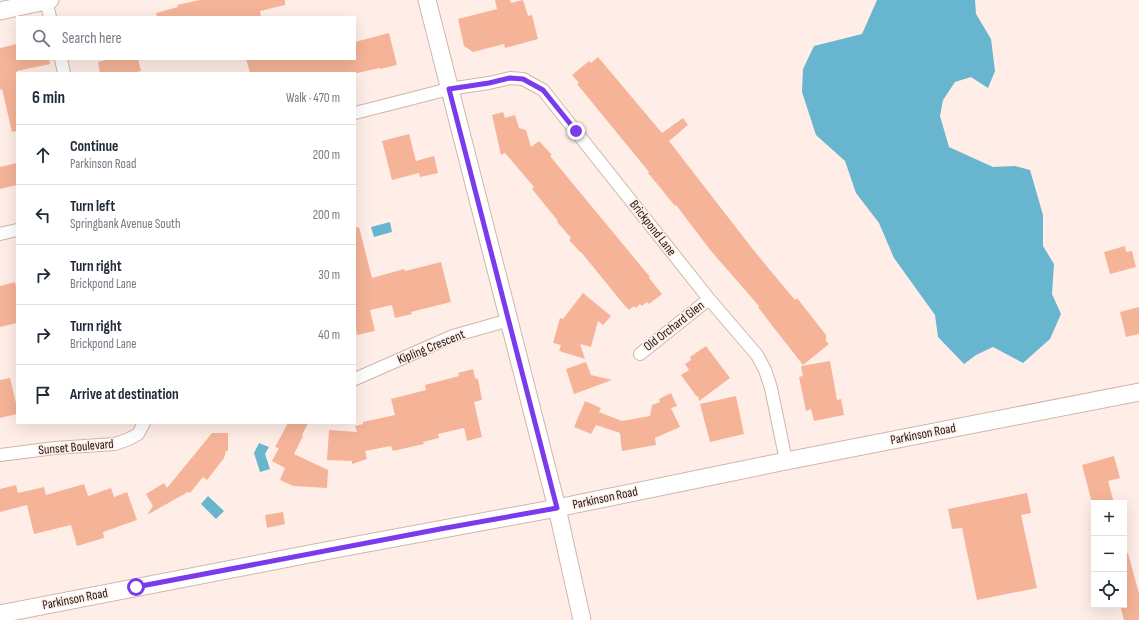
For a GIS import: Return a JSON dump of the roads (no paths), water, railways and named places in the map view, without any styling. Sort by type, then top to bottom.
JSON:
[{"type":"main road","points":[[427,0],[557,508],[582,620]]},
{"type":"main road","points":[[0,12],[48,6]]},
{"type":"main road","name":"Parkinson Road","points":[[0,614],[557,508],[786,461],[1139,392]]},
{"type":"street","points":[[60,60],[64,72]]},
{"type":"street","name":"Brickpond Lane","points":[[449,89],[510,78],[523,79],[543,90],[709,299],[754,352],[765,370],[772,392],[786,461]]},
{"type":"street","points":[[356,113],[449,89]]},
{"type":"street","points":[[0,234],[16,230]]},
{"type":"street","name":"Old Orchard Glen","points":[[640,354],[709,299]]},
{"type":"street","name":"Kipling Crescent","points":[[356,380],[453,336],[509,320]]},
{"type":"street","name":"Sunset Boulevard","points":[[0,455],[55,448],[115,444],[138,434],[143,424]]},
{"type":"water","points":[[877,0],[975,0],[976,14],[991,39],[995,71],[988,88],[971,77],[955,82],[943,100],[940,116],[949,147],[993,167],[1015,166],[1030,170],[1043,215],[1043,246],[1054,264],[1052,294],[1061,314],[1050,339],[1023,363],[993,347],[976,355],[964,364],[938,337],[935,315],[894,258],[879,223],[856,193],[845,161],[816,135],[802,92],[803,69],[814,46],[862,34]]},
{"type":"water","points":[[390,222],[392,232],[374,237],[371,227]]},
{"type":"water","points":[[259,443],[269,447],[265,454],[270,469],[260,472],[254,453]]},
{"type":"water","points":[[208,496],[224,511],[216,519],[201,504]]}]
